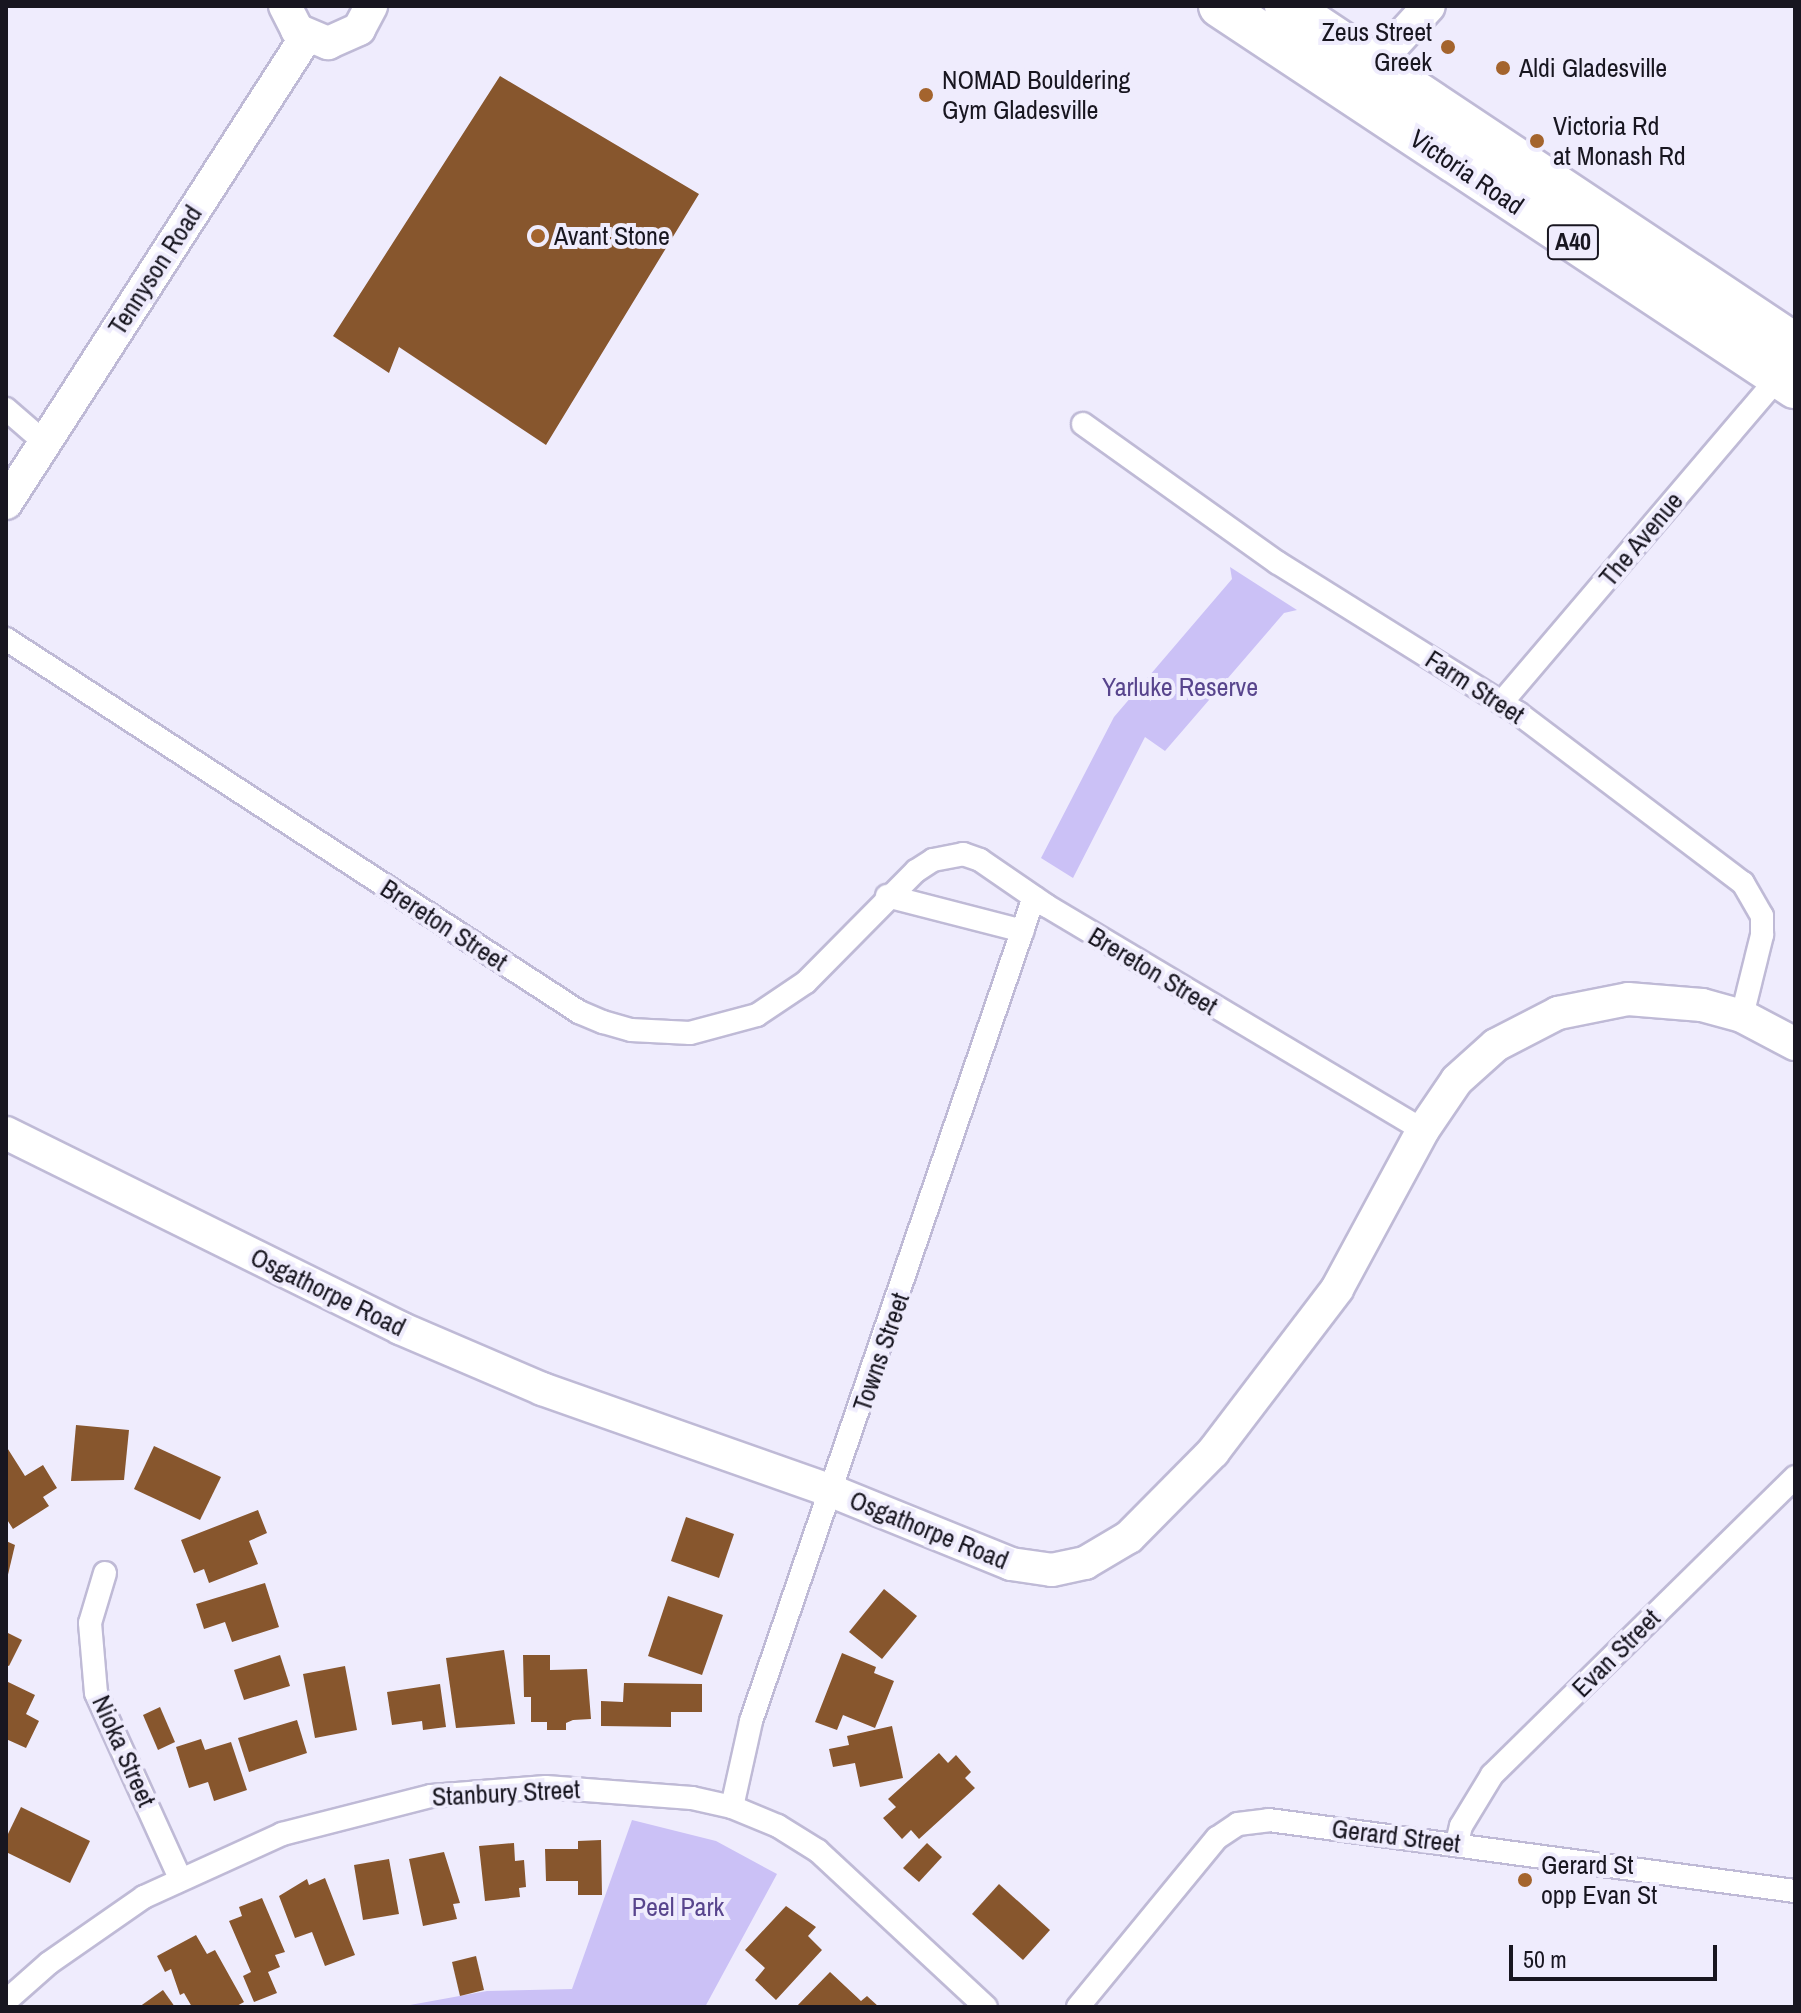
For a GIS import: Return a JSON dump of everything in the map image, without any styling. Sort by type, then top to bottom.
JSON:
[{"type":"highway","name":"Victoria Road","points":[[1220,6],[1362,79],[1790,370]]},
{"type":"highway","name":"Victoria Road","points":[[1286,6],[1362,79]]},
{"type":"street","points":[[285,6],[288,17],[306,37],[328,43],[347,38],[359,29],[371,6]]},
{"type":"street","points":[[1362,79],[1429,6]]},
{"type":"street","name":"Tennyson Road","points":[[6,503],[43,441],[306,37]]},
{"type":"street","name":"The Avenue","points":[[1502,702],[1790,370]]},
{"type":"street","points":[[6,409],[43,441]]},
{"type":"street","name":"Farm Street","points":[[1083,424],[1278,563],[1502,702],[1743,883],[1762,916],[1762,935],[1742,1016]]},
{"type":"street","name":"Brereton Street","points":[[6,639],[579,1012],[631,1030],[690,1033],[757,1015],[806,982],[887,896],[933,860],[963,854],[980,860],[1034,897],[1423,1130]]},
{"type":"street","points":[[887,896],[1023,931]]},
{"type":"street","name":"Towns Street","points":[[732,1807],[751,1721],[834,1492],[1034,897]]},
{"type":"street","name":"Osgathorpe Road","points":[[6,1133],[469,1358],[542,1389],[834,1492],[1011,1564],[1052,1570],[1106,1553],[1129,1537],[1213,1452],[1308,1332],[1375,1225],[1423,1130],[1457,1080],[1477,1061],[1528,1025],[1558,1013],[1628,999],[1678,1001],[1742,1016],[1795,1044]]},
{"type":"street","name":"Evan Street","points":[[1457,1843],[1492,1775],[1795,1477]]},
{"type":"street","name":"Nioka Street","points":[[105,1573],[90,1623],[96,1693],[180,1878]]},
{"type":"street","name":"Stanbury Street","points":[[6,2001],[93,1930],[180,1878],[333,1817],[431,1796],[504,1788],[600,1788],[732,1807],[778,1826],[818,1851],[986,2007]]},
{"type":"street","name":"Gerard Street","points":[[1078,2007],[1217,1838],[1238,1824],[1269,1820],[1795,1891]]},
{"type":"green space","name":"Yarluke Reserve","points":[[1230,567],[1297,610],[1284,613],[1165,751],[1145,737],[1073,878],[1041,858],[1114,717],[1232,579]]},
{"type":"green space","name":"Peel Park","points":[[632,1820],[716,1841],[777,1874],[705,2007],[399,2007],[487,1991],[572,1989]]},
{"type":"building","points":[[500,76],[699,194],[546,445],[399,347],[389,373],[333,336]]},
{"type":"building","points":[[76,1425],[129,1430],[124,1480],[71,1481]]},
{"type":"building","points":[[6,1446],[25,1476],[43,1465],[57,1488],[43,1497],[49,1506],[13,1529],[6,1518]]},
{"type":"building","points":[[154,1446],[221,1477],[200,1520],[134,1489]]},
{"type":"building","points":[[258,1510],[267,1533],[249,1541],[258,1564],[209,1583],[204,1569],[194,1573],[181,1540]]},
{"type":"building","points":[[686,1517],[734,1534],[719,1578],[671,1561]]},
{"type":"building","points":[[6,1541],[15,1545],[6,1583]]},
{"type":"building","points":[[265,1583],[279,1627],[232,1642],[225,1622],[204,1629],[196,1604]]},
{"type":"building","points":[[884,1589],[917,1616],[882,1659],[849,1632]]},
{"type":"building","points":[[668,1596],[723,1615],[702,1675],[648,1656]]},
{"type":"building","points":[[6,1632],[22,1640],[9,1666],[6,1665]]},
{"type":"building","points":[[504,1650],[515,1724],[456,1728],[446,1658]]},
{"type":"building","points":[[842,1653],[876,1667],[874,1673],[894,1681],[875,1728],[843,1715],[837,1730],[815,1722]]},
{"type":"building","points":[[280,1655],[290,1686],[244,1700],[234,1670]]},
{"type":"building","points":[[523,1655],[550,1655],[550,1670],[587,1669],[591,1719],[566,1723],[566,1730],[547,1730],[547,1722],[531,1722],[531,1697],[524,1697]]},
{"type":"building","points":[[345,1666],[357,1730],[315,1738],[303,1674]]},
{"type":"building","points":[[6,1681],[35,1695],[26,1714],[39,1721],[26,1748],[6,1739]]},
{"type":"building","points":[[624,1683],[702,1684],[702,1712],[671,1712],[671,1727],[601,1726],[601,1701],[623,1702]]},
{"type":"building","points":[[440,1684],[446,1727],[423,1730],[422,1721],[392,1725],[387,1692]]},
{"type":"building","points":[[160,1707],[175,1742],[158,1750],[143,1715]]},
{"type":"building","points":[[297,1720],[307,1753],[249,1772],[238,1738]]},
{"type":"building","points":[[892,1726],[903,1778],[860,1787],[855,1763],[833,1767],[829,1749],[849,1745],[847,1736]]},
{"type":"building","points":[[201,1739],[205,1750],[231,1742],[247,1790],[214,1801],[208,1782],[189,1788],[176,1747]]},
{"type":"building","points":[[939,1753],[948,1763],[956,1755],[971,1772],[965,1778],[975,1788],[919,1839],[911,1830],[902,1839],[883,1818],[896,1807],[888,1799]]},
{"type":"building","points":[[21,1807],[90,1841],[70,1883],[6,1852],[6,1838]]},
{"type":"building","points":[[601,1840],[602,1895],[578,1895],[578,1881],[546,1881],[545,1849],[578,1849],[578,1841]]},
{"type":"building","points":[[514,1843],[515,1861],[524,1860],[526,1887],[519,1888],[520,1897],[485,1901],[479,1846]]},
{"type":"building","points":[[927,1843],[942,1857],[919,1882],[903,1868]]},
{"type":"building","points":[[444,1852],[460,1903],[453,1904],[457,1919],[423,1926],[409,1859]]},
{"type":"building","points":[[389,1859],[399,1914],[363,1920],[354,1865]]},
{"type":"building","points":[[325,1878],[355,1955],[325,1966],[312,1932],[295,1938],[279,1896],[307,1879],[309,1885]]},
{"type":"building","points":[[999,1884],[1050,1930],[1023,1960],[972,1914]]},
{"type":"building","points":[[262,1898],[285,1952],[275,1955],[280,1967],[268,1972],[277,1993],[254,2002],[243,1976],[251,1972],[229,1921],[242,1916],[239,1907]]},
{"type":"building","points":[[786,1906],[816,1927],[808,1936],[822,1950],[776,2000],[755,1980],[765,1968],[745,1950]]},
{"type":"building","points":[[196,1935],[207,1954],[215,1950],[244,2002],[235,2007],[192,2007],[184,1993],[180,1995],[171,1969],[165,1972],[157,1956]]},
{"type":"building","points":[[476,1956],[484,1990],[460,1996],[452,1962]]},
{"type":"building","points":[[830,1972],[861,2001],[867,1996],[879,2007],[796,2007]]},
{"type":"building","points":[[163,1990],[175,2007],[139,2007]]},
{"type":"place","name":"Zeus Street Greek","points":[[1448,47]]},
{"type":"place","name":"Aldi Gladesville","points":[[1503,68]]},
{"type":"place","name":"NOMAD Bouldering Gym Gladesville","points":[[926,95]]},
{"type":"place","name":"Victoria Rd at Monash Rd","points":[[1537,141]]},
{"type":"place","name":"Avant Stone","points":[[538,236]]},
{"type":"place","name":"Gerard St opp Evan St","points":[[1525,1880]]}]
